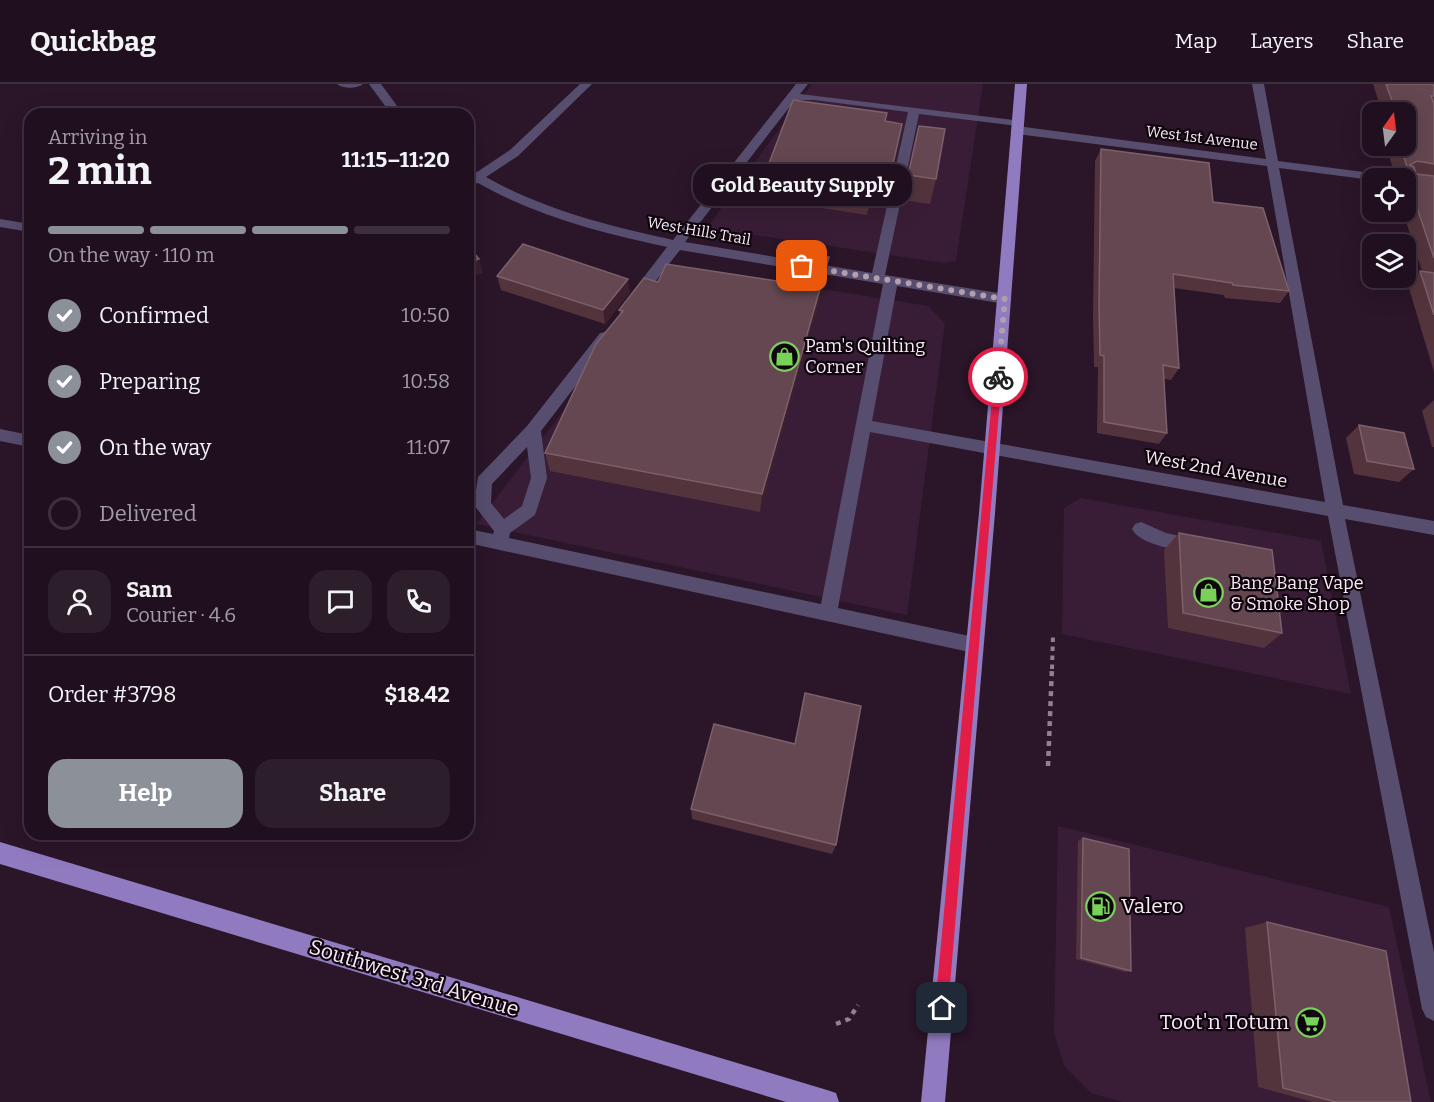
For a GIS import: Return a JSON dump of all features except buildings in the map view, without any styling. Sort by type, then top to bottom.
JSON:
[{"type":"main road","points":[[933,1102],[1005,299],[1021,84]]},
{"type":"main road","name":"Southwest 3rd Avenue","points":[[0,853],[827,1102]]},
{"type":"street","points":[[343,84],[357,84]]},
{"type":"street","points":[[375,84],[393,108]]},
{"type":"street","points":[[474,176],[514,153],[586,84]]},
{"type":"street","points":[[625,310],[802,84]]},
{"type":"street","points":[[1258,84],[1345,563],[1434,1009]]},
{"type":"street","name":"West 1st Avenue","points":[[792,97],[914,110],[1017,127],[1362,175]]},
{"type":"street","points":[[828,613],[863,425],[884,279],[914,110]]},
{"type":"street","name":"West Hills Trail","points":[[474,179],[589,224],[675,245],[1005,299]]},
{"type":"street","points":[[0,223],[24,227]]},
{"type":"street","points":[[501,536],[482,505],[484,482],[533,430],[611,328]]},
{"type":"street","name":"West 2nd Avenue","points":[[863,425],[1434,528]]},
{"type":"street","points":[[501,536],[529,510],[539,478],[533,430]]},
{"type":"street","points":[[0,435],[24,440]]},
{"type":"street","points":[[1141,529],[1163,540],[1194,546],[1201,546],[1203,541]]},
{"type":"street","points":[[474,536],[501,536],[974,645]]},
{"type":"path","points":[[1048,766],[1053,635]]},
{"type":"path","points":[[836,1024],[849,1019],[858,1005]]},
{"type":"shaded area","points":[[812,84],[983,84],[956,261],[944,263],[707,228]]},
{"type":"shaded area","points":[[676,265],[928,306],[945,323],[907,615],[476,524]]},
{"type":"shaded area","points":[[1081,498],[1321,541],[1351,694],[1062,634],[1064,508]]},
{"type":"shaded area","points":[[1058,826],[1389,907],[1431,1102],[1123,1102],[1091,1093],[1064,1066],[1054,1032]]},
{"type":"way so far","points":[[802,266],[1005,299],[998,377]]},
{"type":"place","name":"Gold Beauty Supply","points":[[802,266]]},
{"type":"place","name":"Pam's Quilting Corner","points":[[784,356]]},
{"type":"place","name":"Bang Bang Vape & Smoke Shop","points":[[1209,593]]},
{"type":"place","name":"Valero","points":[[1100,906]]},
{"type":"place","name":"Toot'n Totum","points":[[1310,1022]]},
{"type":"route","points":[[942,1008],[998,377]]}]
